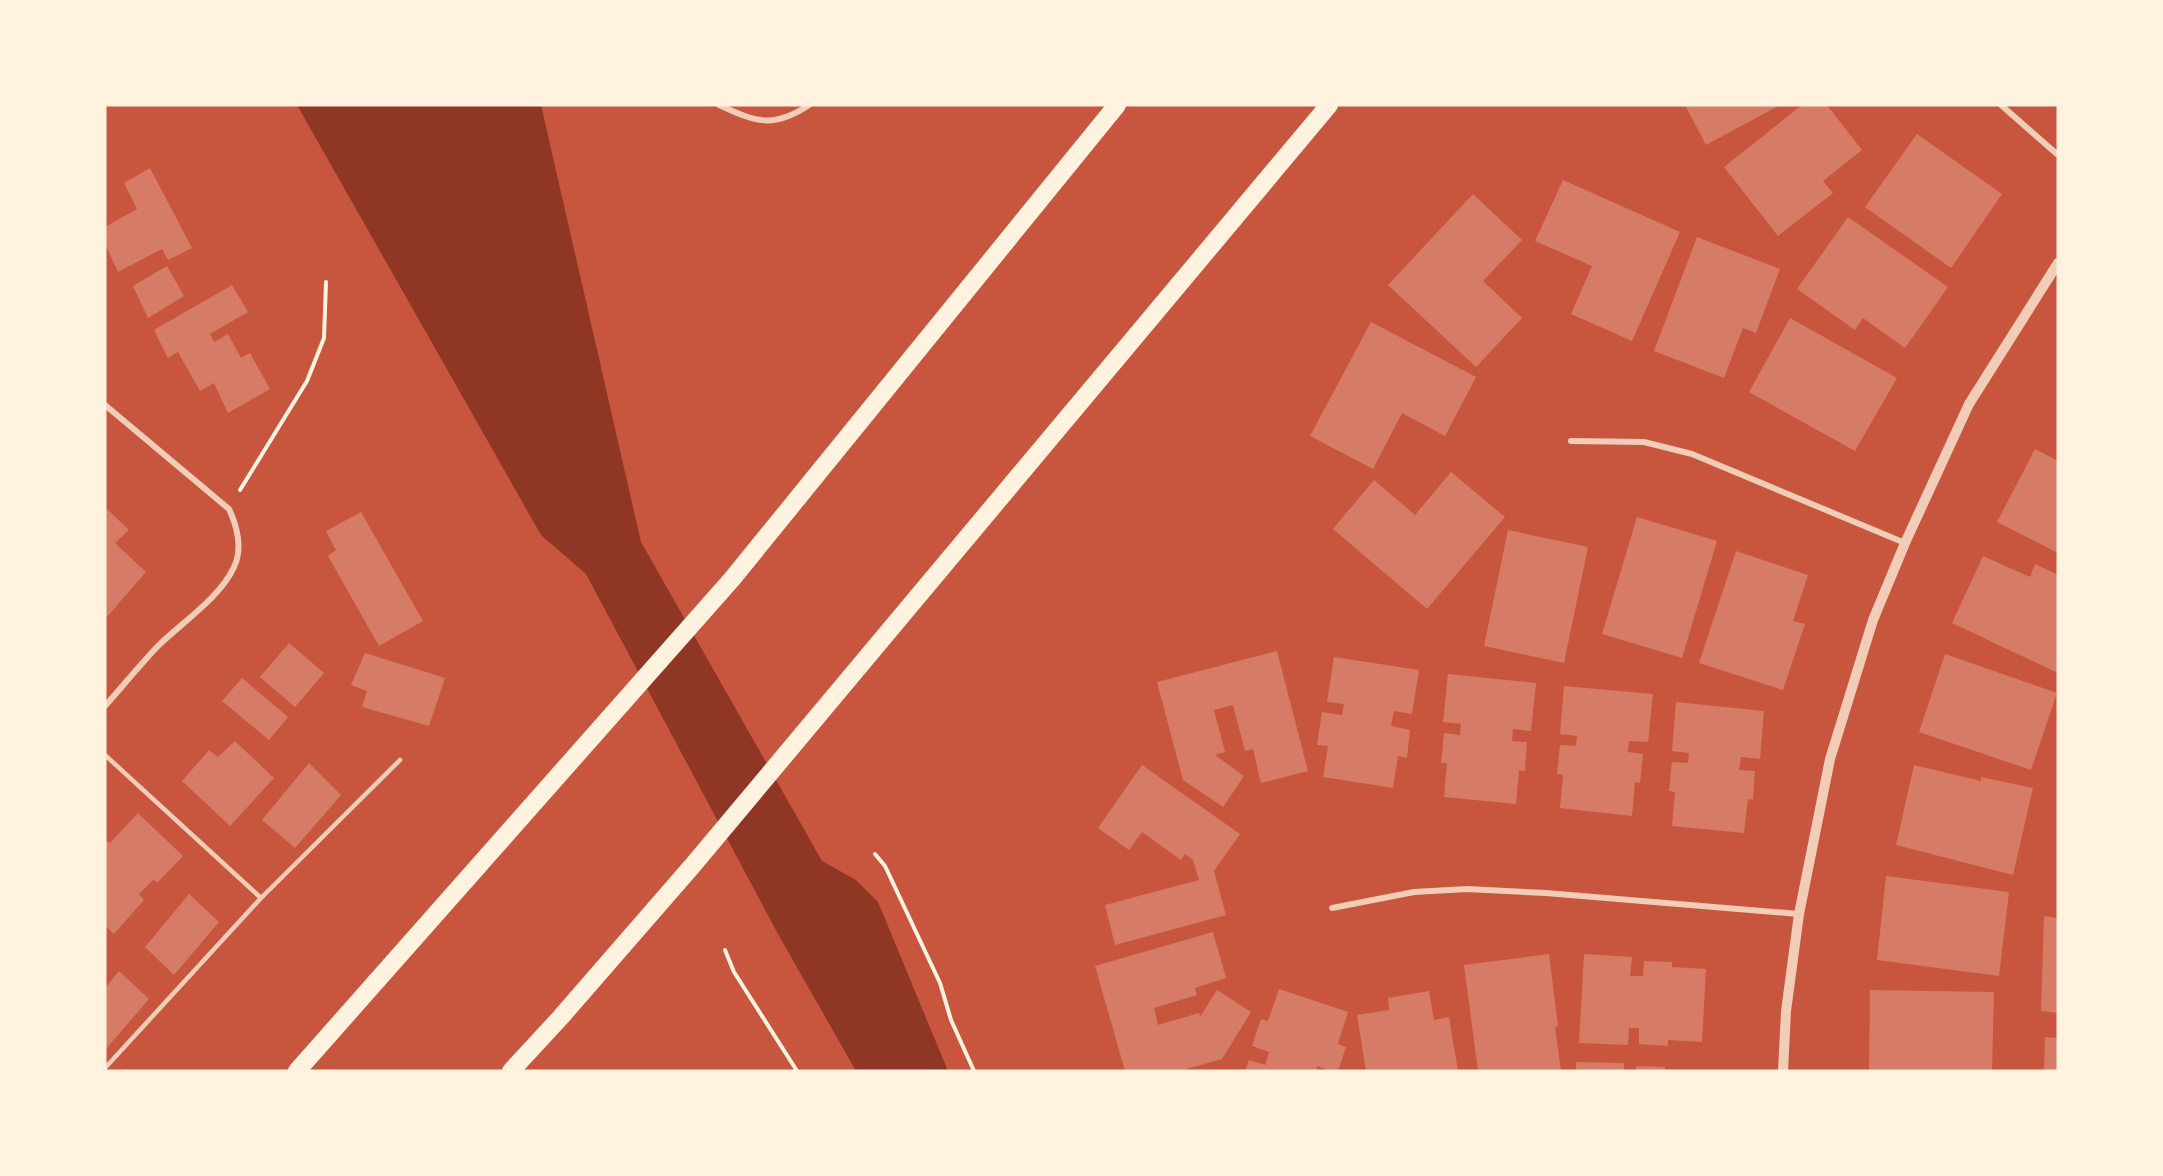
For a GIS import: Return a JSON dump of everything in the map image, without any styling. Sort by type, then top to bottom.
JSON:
[{"type":"highway","points":[[297,1071],[732,579],[1118,105]]},
{"type":"highway","points":[[511,1071],[693,865],[1329,105]]},
{"type":"street","points":[[719,105],[750,119],[768,122],[795,115],[809,105]]},
{"type":"street","points":[[2001,105],[2058,155]]},
{"type":"street","points":[[1783,1071],[1786,1011],[1799,914],[1830,759],[1873,621],[1905,543],[1969,404],[2058,263]]},
{"type":"street","points":[[105,405],[229,509],[235,521],[239,540],[235,566],[219,589],[158,646],[105,706]]},
{"type":"street","points":[[1571,441],[1644,442],[1692,454],[1905,543]]},
{"type":"street","points":[[1332,908],[1414,892],[1467,889],[1546,893],[1799,914]]},
{"type":"lane","points":[[105,755],[261,898]]},
{"type":"lane","points":[[105,1068],[261,898],[400,760]]},
{"type":"path","points":[[229,509],[306,381],[324,338],[326,282]]},
{"type":"path","points":[[875,854],[885,866],[940,983],[951,1020],[974,1071]]},
{"type":"path","points":[[725,950],[734,972],[797,1071]]},
{"type":"shaded area","points":[[297,105],[541,105],[641,542],[822,861],[856,880],[878,902],[948,1071],[856,1071],[778,934],[586,574],[541,535]]},
{"type":"building","points":[[1685,105],[1780,105],[1706,145]]},
{"type":"building","points":[[1802,105],[1827,105],[1862,150],[1823,181],[1833,193],[1778,236],[1724,167]]},
{"type":"building","points":[[1917,134],[2002,194],[1951,268],[1865,207]]},
{"type":"building","points":[[150,168],[192,248],[168,260],[162,249],[118,272],[105,244],[105,227],[137,209],[124,183]]},
{"type":"building","points":[[1563,180],[1680,232],[1632,341],[1571,314],[1592,266],[1535,241]]},
{"type":"building","points":[[1473,194],[1522,240],[1483,281],[1522,318],[1476,367],[1388,285]]},
{"type":"building","points":[[1848,217],[1948,287],[1905,348],[1863,318],[1855,330],[1797,289]]},
{"type":"building","points":[[1697,237],[1780,269],[1756,333],[1743,328],[1724,378],[1654,351]]},
{"type":"building","points":[[167,266],[184,296],[148,318],[133,286]]},
{"type":"building","points":[[232,285],[248,312],[210,334],[214,342],[228,334],[241,358],[250,353],[270,389],[228,413],[214,383],[200,391],[178,352],[168,358],[154,330]]},
{"type":"building","points":[[1790,318],[1897,378],[1855,451],[1749,392]]},
{"type":"building","points":[[1371,322],[1476,377],[1445,436],[1402,413],[1373,469],[1310,436]]},
{"type":"building","points":[[2035,449],[2058,461],[2058,553],[1997,522]]},
{"type":"building","points":[[1451,472],[1505,517],[1427,609],[1333,529],[1374,480],[1415,515]]},
{"type":"building","points":[[105,507],[129,530],[115,543],[146,572],[105,619]]},
{"type":"building","points":[[361,512],[423,621],[379,646],[328,556],[336,550],[326,531]]},
{"type":"building","points":[[1637,517],[1717,541],[1682,658],[1602,634]]},
{"type":"building","points":[[1508,530],[1588,547],[1564,663],[1484,646]]},
{"type":"building","points":[[1736,551],[1808,575],[1793,621],[1805,624],[1783,690],[1699,663]]},
{"type":"building","points":[[1983,556],[2030,577],[2035,564],[2058,575],[2058,673],[1952,623]]},
{"type":"building","points":[[289,643],[324,673],[295,707],[260,677]]},
{"type":"building","points":[[1277,651],[1308,771],[1261,783],[1253,749],[1245,751],[1233,705],[1214,710],[1225,752],[1215,755],[1244,776],[1223,807],[1183,780],[1157,682]]},
{"type":"building","points":[[365,653],[445,678],[429,726],[362,707],[367,691],[351,685]]},
{"type":"building","points":[[1945,654],[2057,693],[2031,770],[1919,732]]},
{"type":"building","points":[[1334,657],[1419,670],[1412,714],[1394,711],[1391,726],[1410,730],[1407,758],[1398,756],[1393,788],[1323,777],[1328,746],[1317,745],[1322,712],[1342,715],[1344,704],[1327,702]]},
{"type":"building","points":[[1448,674],[1536,683],[1531,731],[1513,729],[1512,741],[1527,742],[1525,771],[1519,770],[1516,804],[1444,797],[1447,763],[1441,763],[1444,733],[1460,735],[1461,724],[1443,722]]},
{"type":"building","points":[[242,678],[288,717],[269,740],[222,701]]},
{"type":"building","points":[[1564,686],[1653,694],[1648,742],[1629,741],[1628,752],[1643,754],[1640,783],[1635,782],[1632,816],[1560,808],[1563,775],[1557,774],[1560,745],[1576,746],[1577,736],[1560,734]]},
{"type":"building","points":[[1676,702],[1764,711],[1760,759],[1741,757],[1739,770],[1755,771],[1753,800],[1748,799],[1744,833],[1672,826],[1675,792],[1669,791],[1672,762],[1688,763],[1689,753],[1672,751]]},
{"type":"building","points":[[235,741],[274,778],[230,826],[182,781],[209,750],[218,757]]},
{"type":"building","points":[[309,763],[341,795],[295,848],[262,820]]},
{"type":"building","points":[[1142,765],[1240,834],[1214,871],[1226,915],[1115,945],[1105,905],[1199,880],[1193,860],[1185,854],[1181,860],[1142,832],[1129,850],[1098,828]]},
{"type":"building","points":[[1914,765],[1981,781],[1981,777],[2033,788],[2013,875],[1896,845]]},
{"type":"building","points":[[138,813],[183,856],[158,882],[153,880],[139,894],[144,900],[114,934],[105,926],[105,839],[110,843]]},
{"type":"building","points":[[1886,876],[2009,892],[1999,976],[1877,960]]},
{"type":"building","points":[[189,894],[219,922],[174,975],[145,947]]},
{"type":"building","points":[[2044,916],[2058,918],[2058,1013],[2041,1011]]},
{"type":"building","points":[[1213,932],[1226,978],[1195,988],[1197,995],[1154,1008],[1158,1025],[1199,1013],[1200,1017],[1217,990],[1251,1012],[1222,1059],[1179,1071],[1125,1071],[1095,966]]},
{"type":"building","points":[[1549,954],[1561,1071],[1478,1071],[1464,965]]},
{"type":"building","points":[[1584,954],[1632,957],[1630,976],[1643,976],[1644,961],[1672,962],[1672,967],[1706,969],[1702,1042],[1668,1040],[1668,1046],[1639,1044],[1639,1028],[1629,1028],[1628,1045],[1579,1043]]},
{"type":"building","points":[[119,971],[149,999],[105,1050],[105,988]]},
{"type":"building","points":[[1279,989],[1348,1012],[1338,1044],[1346,1047],[1338,1071],[1317,1066],[1316,1071],[1245,1071],[1249,1060],[1265,1065],[1269,1052],[1252,1046],[1261,1019],[1268,1021]]},
{"type":"building","points":[[1870,990],[1994,992],[1992,1071],[1869,1071]]},
{"type":"building","points":[[1429,991],[1434,1020],[1449,1017],[1458,1071],[1366,1071],[1357,1015],[1389,1010],[1388,998]]},
{"type":"building","points":[[2045,1037],[2058,1038],[2058,1071],[2044,1071]]},
{"type":"building","points":[[1576,1062],[1624,1063],[1624,1071],[1576,1071]]},
{"type":"building","points":[[1636,1066],[1665,1067],[1665,1071],[1636,1071]]}]
